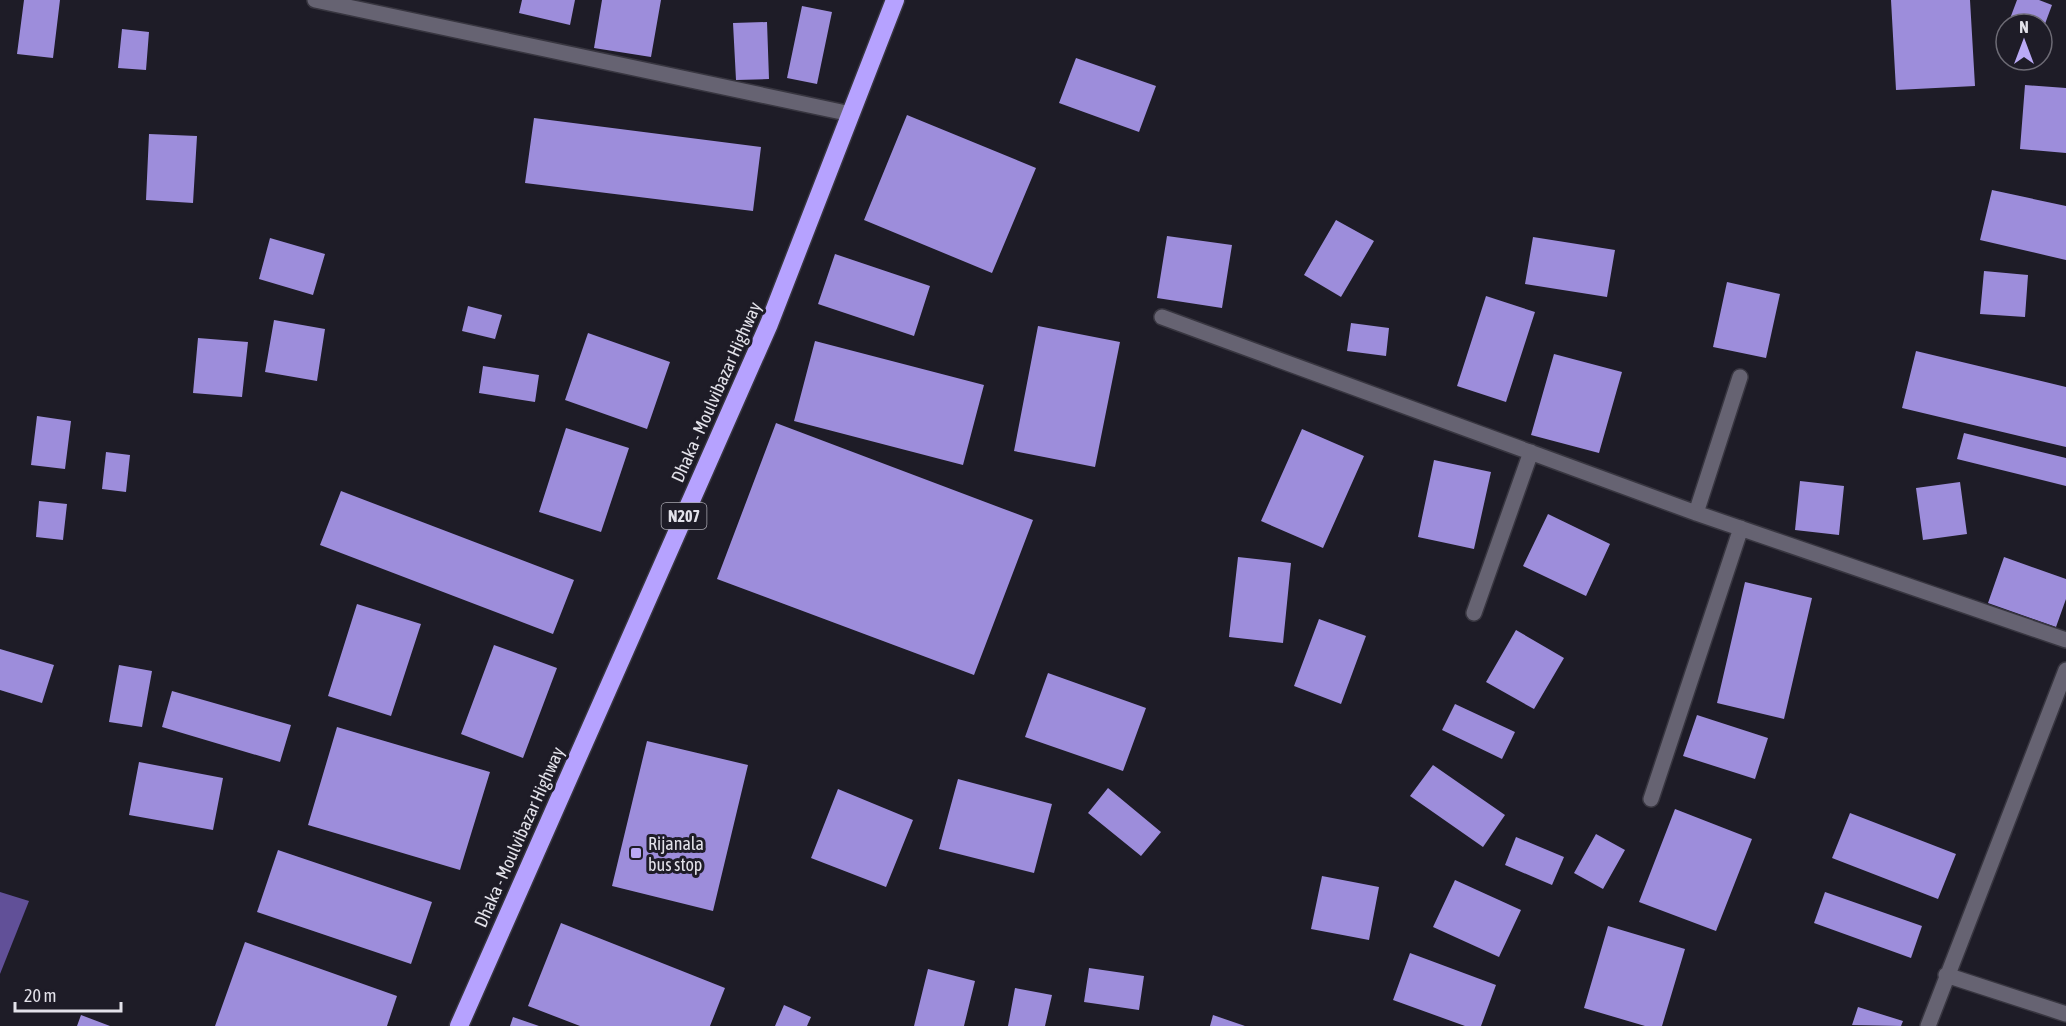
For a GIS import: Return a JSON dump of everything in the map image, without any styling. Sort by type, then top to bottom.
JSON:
[{"type":"highway","name":"Dhaka - Moulvibazar Highway","points":[[459,1026],[769,324],[895,0]]},
{"type":"street","points":[[315,0],[851,114]]},
{"type":"street","points":[[1162,316],[1696,513],[2066,640]]},
{"type":"street","points":[[1696,513],[1740,377]]},
{"type":"street","points":[[1474,613],[1531,452]]},
{"type":"street","points":[[1651,799],[1741,528]]},
{"type":"street","points":[[1928,1026],[2066,670]]},
{"type":"street","points":[[1946,975],[2066,1014]]},
{"type":"shaded area","points":[[0,892],[29,901],[0,974]]},
{"type":"building","points":[[24,0],[60,0],[53,58],[17,54]]},
{"type":"building","points":[[522,0],[575,0],[570,25],[519,13]]},
{"type":"building","points":[[602,0],[661,0],[651,57],[594,48]]},
{"type":"building","points":[[1891,0],[1970,0],[1975,86],[1896,90]]},
{"type":"building","points":[[2017,0],[2039,0],[2052,5],[2049,12],[2012,12]]},
{"type":"building","points":[[802,6],[832,12],[817,84],[787,78]]},
{"type":"building","points":[[767,22],[769,79],[736,80],[733,23]]},
{"type":"building","points":[[122,29],[149,32],[146,70],[118,68]]},
{"type":"building","points":[[1076,58],[1156,86],[1139,132],[1059,103]]},
{"type":"building","points":[[2025,85],[2066,88],[2066,153],[2020,149]]},
{"type":"building","points":[[907,115],[1036,168],[992,273],[864,220]]},
{"type":"building","points":[[534,118],[761,147],[753,211],[525,183]]},
{"type":"building","points":[[149,134],[197,136],[193,203],[146,200]]},
{"type":"building","points":[[1992,190],[2066,206],[2066,260],[1980,240]]},
{"type":"building","points":[[1336,220],[1374,241],[1341,297],[1304,275]]},
{"type":"building","points":[[1167,236],[1232,245],[1222,308],[1157,298]]},
{"type":"building","points":[[1533,237],[1615,250],[1607,297],[1525,284]]},
{"type":"building","points":[[270,238],[325,254],[313,295],[259,279]]},
{"type":"building","points":[[835,254],[930,286],[914,336],[818,304]]},
{"type":"building","points":[[1984,271],[2028,275],[2025,317],[1980,314]]},
{"type":"building","points":[[1727,282],[1780,294],[1766,358],[1713,347]]},
{"type":"building","points":[[1486,296],[1535,312],[1506,402],[1457,386]]},
{"type":"building","points":[[468,306],[502,315],[495,339],[462,331]]},
{"type":"building","points":[[274,320],[325,329],[317,381],[265,372]]},
{"type":"building","points":[[1351,323],[1389,328],[1386,356],[1347,351]]},
{"type":"building","points":[[1038,326],[1120,342],[1095,467],[1014,451]]},
{"type":"building","points":[[588,333],[670,362],[647,429],[565,400]]},
{"type":"building","points":[[198,338],[248,342],[242,397],[193,393]]},
{"type":"building","points":[[815,341],[984,385],[963,465],[794,421]]},
{"type":"building","points":[[1916,351],[2066,387],[2066,447],[1902,408]]},
{"type":"building","points":[[1554,354],[1622,372],[1599,453],[1531,435]]},
{"type":"building","points":[[483,366],[539,375],[535,402],[479,393]]},
{"type":"building","points":[[37,416],[71,421],[65,469],[31,465]]},
{"type":"building","points":[[776,423],[1033,520],[974,675],[717,579]]},
{"type":"building","points":[[566,428],[629,448],[601,532],[539,512]]},
{"type":"building","points":[[1302,429],[1364,456],[1323,548],[1261,521]]},
{"type":"building","points":[[1964,433],[2066,458],[2066,486],[1957,459]]},
{"type":"building","points":[[106,452],[130,455],[126,492],[102,489]]},
{"type":"building","points":[[1434,460],[1491,472],[1474,549],[1418,537]]},
{"type":"building","points":[[1800,481],[1844,486],[1839,535],[1795,530]]},
{"type":"building","points":[[1960,482],[1967,534],[1923,540],[1916,488]]},
{"type":"building","points":[[341,491],[574,580],[553,634],[320,545]]},
{"type":"building","points":[[39,501],[67,504],[63,540],[36,537]]},
{"type":"building","points":[[1548,514],[1610,544],[1586,596],[1523,566]]},
{"type":"building","points":[[1238,557],[1291,563],[1283,643],[1229,637]]},
{"type":"building","points":[[2004,557],[2066,579],[2066,599],[2056,627],[1988,603]]},
{"type":"building","points":[[1745,582],[1812,598],[1784,719],[1717,703]]},
{"type":"building","points":[[357,604],[421,624],[391,716],[328,696]]},
{"type":"building","points":[[1319,619],[1366,636],[1341,704],[1294,686]]},
{"type":"building","points":[[1516,630],[1564,658],[1534,709],[1486,682]]},
{"type":"building","points":[[494,645],[557,668],[523,758],[461,734]]},
{"type":"building","points":[[0,649],[54,665],[42,703],[0,690]]},
{"type":"building","points":[[119,665],[152,671],[142,727],[109,722]]},
{"type":"building","points":[[1048,673],[1146,708],[1123,771],[1025,737]]},
{"type":"building","points":[[172,691],[291,725],[280,762],[162,727]]},
{"type":"building","points":[[1455,704],[1515,732],[1502,759],[1442,730]]},
{"type":"building","points":[[1697,715],[1768,738],[1755,779],[1683,756]]},
{"type":"building","points":[[337,727],[490,772],[460,870],[308,825]]},
{"type":"building","points":[[647,741],[748,765],[713,911],[612,886]]},
{"type":"building","points":[[139,762],[223,778],[213,830],[129,815]]},
{"type":"building","points":[[1433,765],[1505,815],[1483,847],[1410,796]]},
{"type":"building","points":[[958,779],[1052,804],[1034,873],[939,849]]},
{"type":"building","points":[[1108,788],[1161,832],[1141,856],[1088,813]]},
{"type":"building","points":[[838,789],[913,820],[886,887],[811,858]]},
{"type":"building","points":[[1675,809],[1752,839],[1716,931],[1639,902]]},
{"type":"building","points":[[1850,813],[1956,854],[1938,899],[1832,858]]},
{"type":"building","points":[[1596,834],[1625,850],[1603,889],[1574,873]]},
{"type":"building","points":[[1516,837],[1564,857],[1552,885],[1505,865]]},
{"type":"building","points":[[278,850],[432,902],[411,964],[257,912]]},
{"type":"building","points":[[1322,876],[1379,887],[1369,940],[1311,929]]},
{"type":"building","points":[[1455,880],[1521,910],[1499,957],[1433,927]]},
{"type":"building","points":[[1825,892],[1922,926],[1911,958],[1814,923]]},
{"type":"building","points":[[561,923],[725,988],[710,1026],[580,1026],[528,1006]]},
{"type":"building","points":[[1608,926],[1685,949],[1662,1026],[1645,1026],[1584,1008]]},
{"type":"building","points":[[245,942],[397,996],[387,1026],[215,1026]]},
{"type":"building","points":[[1410,953],[1496,985],[1481,1026],[1465,1026],[1393,1000]]},
{"type":"building","points":[[1089,968],[1144,976],[1139,1010],[1084,1002]]},
{"type":"building","points":[[928,969],[975,981],[964,1026],[914,1026]]},
{"type":"building","points":[[1015,988],[1052,995],[1045,1026],[1008,1026]]},
{"type":"building","points":[[784,1005],[811,1017],[807,1026],[775,1026]]},
{"type":"building","points":[[1858,1007],[1903,1021],[1901,1026],[1852,1025]]},
{"type":"building","points":[[81,1015],[110,1026],[77,1026]]},
{"type":"building","points":[[1213,1015],[1245,1026],[1210,1026]]},
{"type":"building","points":[[513,1017],[539,1026],[510,1026]]},
{"type":"place","name":"Rijanala bus stop","points":[[636,853]]}]
